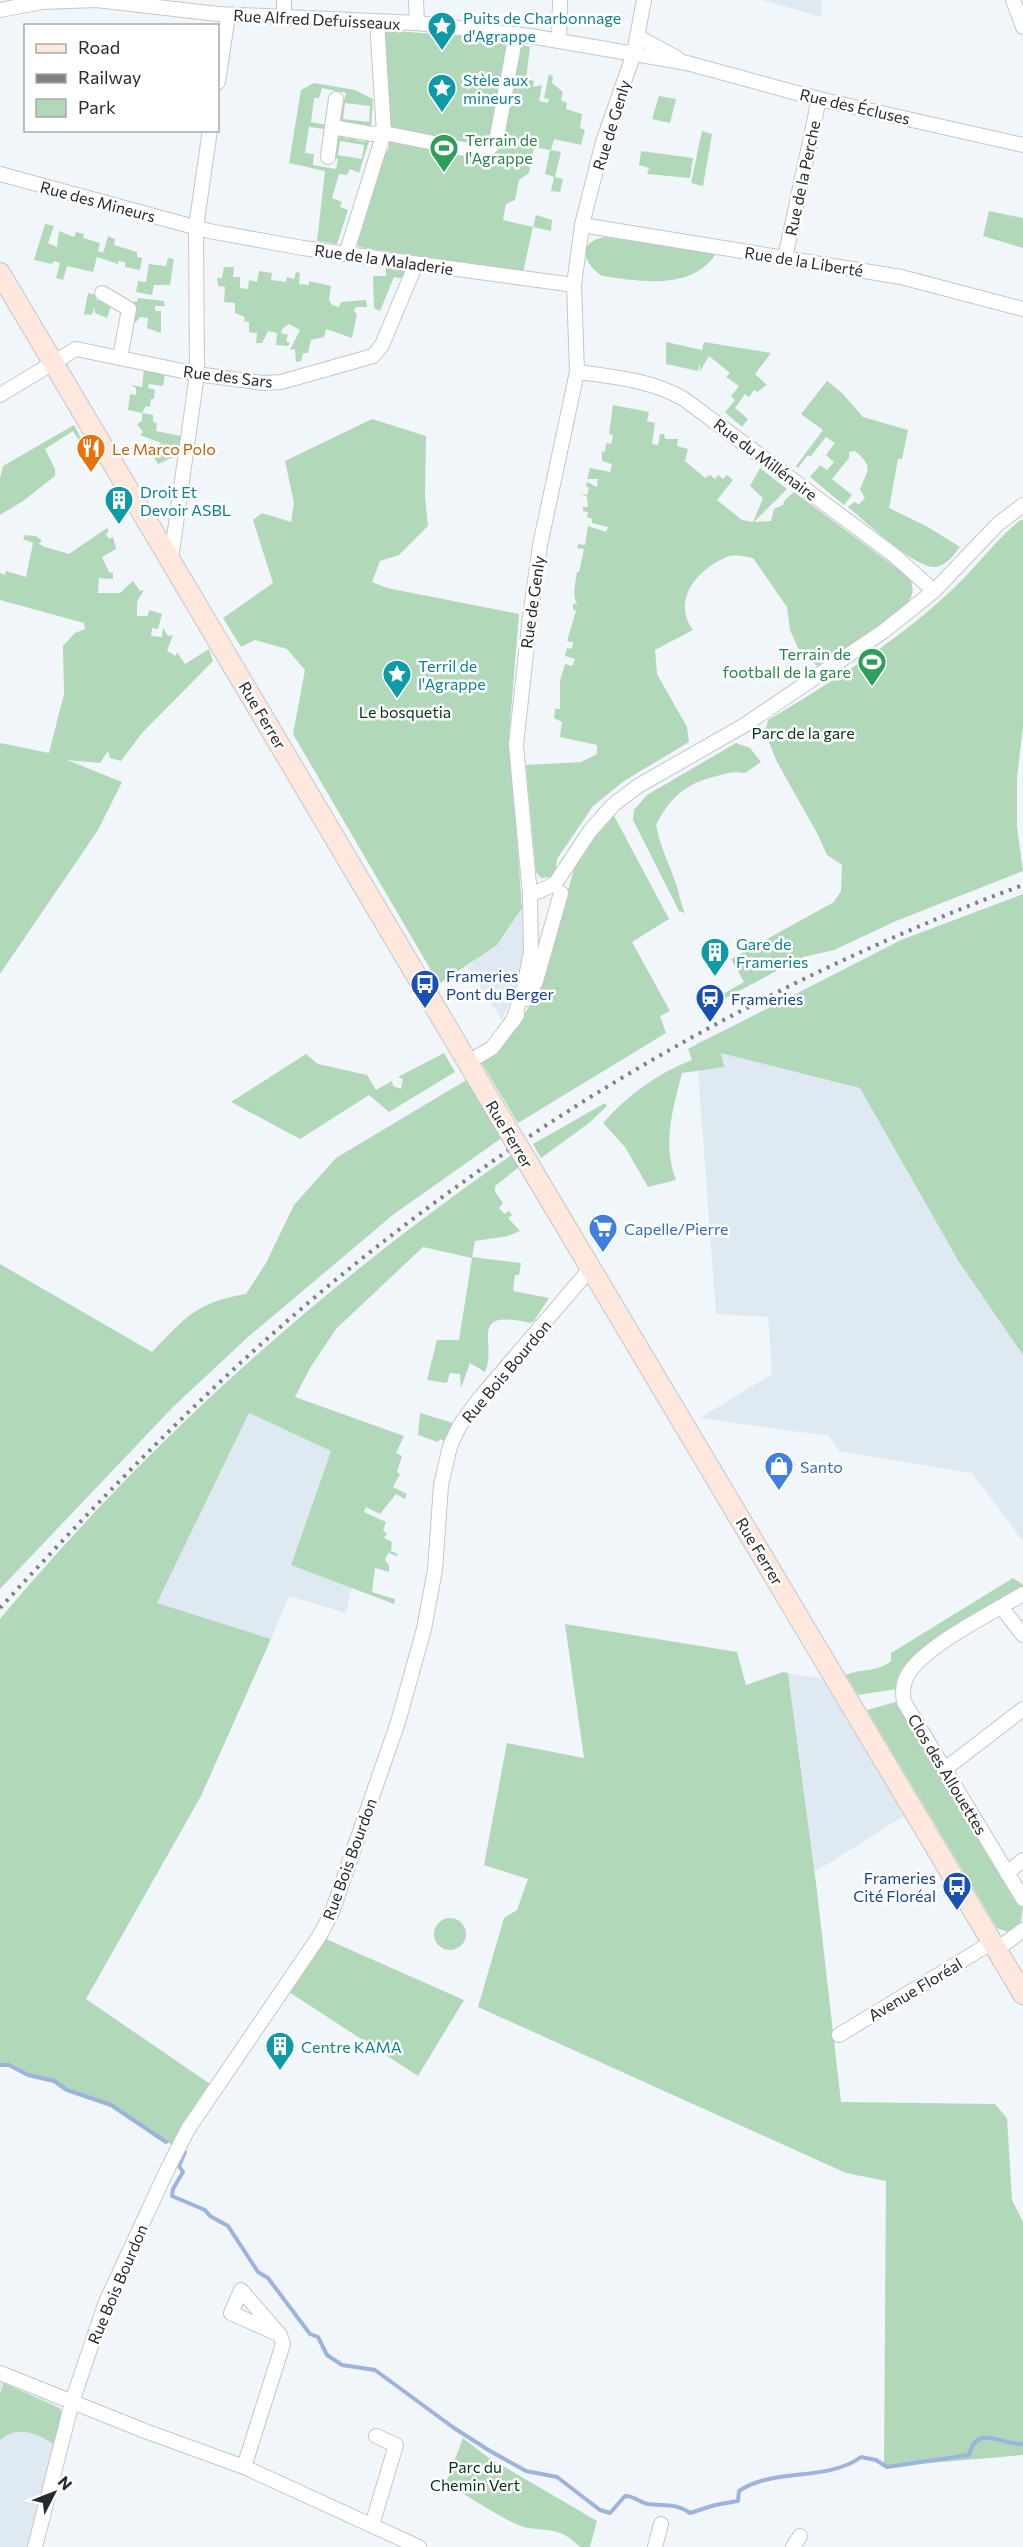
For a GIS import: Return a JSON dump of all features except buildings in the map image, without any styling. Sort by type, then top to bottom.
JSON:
[{"type":"main road","name":"Rue Ferrer","points":[[0,273],[1023,1994]]},
{"type":"street","name":"Rue Alfred Defuisseaux","points":[[0,10],[58,0],[96,0],[377,22],[417,23],[516,34],[687,63]]},
{"type":"street","points":[[284,0],[284,15]]},
{"type":"street","points":[[416,0],[417,23]]},
{"type":"street","points":[[559,41],[560,0]]},
{"type":"street","name":"Rue de Genly","points":[[513,1021],[530,959],[531,912],[517,755],[518,716],[540,545],[577,372],[574,285],[582,225],[603,142],[634,53],[644,0]]},
{"type":"street","points":[[1013,0],[1023,27]]},
{"type":"street","points":[[219,46],[220,10]]},
{"type":"street","points":[[346,254],[384,133],[377,22]]},
{"type":"street","points":[[333,127],[372,135],[384,133],[484,153],[496,142],[516,34]]},
{"type":"street","points":[[638,37],[650,41],[687,63]]},
{"type":"street","name":"Rue des Écluses","points":[[687,63],[819,99],[1023,145]]},
{"type":"street","points":[[328,157],[336,99]]},
{"type":"street","name":"Rue de la Perche","points":[[785,258],[819,99]]},
{"type":"street","points":[[171,559],[197,374],[196,227],[210,132]]},
{"type":"street","name":"Rue des Mineurs","points":[[0,174],[196,227]]},
{"type":"street","name":"Rue de la Liberté","points":[[582,225],[901,277],[1023,309]]},
{"type":"street","name":"Rue de la Maladerie","points":[[196,227],[303,248],[574,285]]},
{"type":"street","name":"Rue des Sars","points":[[0,395],[76,349],[197,374],[263,383],[281,382],[373,356],[382,345],[416,264]]},
{"type":"street","points":[[102,293],[129,309],[120,358]]},
{"type":"street","name":"Rue du Millénaire","points":[[577,372],[640,381],[669,390],[684,399],[911,568],[934,591]]},
{"type":"street","points":[[530,895],[555,884],[590,831],[613,806],[638,786],[756,717],[884,631],[934,591],[998,524],[1023,505]]},
{"type":"street","points":[[468,1062],[492,1048],[513,1021],[536,981],[575,853]]},
{"type":"street","points":[[531,912],[547,911],[555,905],[561,893]]},
{"type":"street","name":"Rue Bois Bourdon","points":[[35,2547],[72,2402],[106,2302],[188,2129],[320,1935],[332,1912],[401,1713],[419,1650],[435,1570],[441,1485],[447,1455],[454,1436],[479,1399],[590,1269]]},
{"type":"street","name":"Clos des Allouettes","points":[[1023,1594],[925,1655],[909,1672],[902,1690],[904,1702],[1023,1899]]},
{"type":"street","points":[[1001,1607],[1023,1635]]},
{"type":"street","points":[[945,1769],[1023,1709]]},
{"type":"street","points":[[1007,1873],[1023,1860]]},
{"type":"street","name":"Avenue Floréal","points":[[838,2035],[1023,1930]]},
{"type":"street","points":[[244,2467],[282,2351],[280,2335]]},
{"type":"street","points":[[0,2373],[244,2467],[419,2547]]},
{"type":"street","points":[[372,2525],[396,2445],[376,2436]]},
{"type":"street","points":[[655,2547],[661,2524]]},
{"type":"shaded area","points":[[761,0],[822,0],[821,17],[798,10]]},
{"type":"shaded area","points":[[1023,896],[1023,1541],[972,1473],[839,1451],[829,1436],[700,1418],[772,1374],[768,1317],[716,1314],[696,1043]]},
{"type":"shaded area","points":[[522,908],[525,952],[523,975],[502,1020],[467,967],[504,936]]},
{"type":"shaded area","points":[[249,1413],[331,1451],[291,1565],[352,1587],[346,1613],[289,1596],[271,1639],[157,1604]]},
{"type":"shaded area","points":[[788,1673],[827,1679],[913,1810],[815,1872]]},
{"type":"shaded area","points":[[0,2380],[57,2405],[62,2413],[28,2547],[0,2547]]},
{"type":"green space","points":[[383,30],[500,39],[530,47],[526,79],[534,81],[533,87],[542,85],[539,101],[548,103],[549,99],[544,98],[549,74],[553,77],[552,83],[563,92],[561,100],[567,103],[566,109],[582,114],[580,128],[585,130],[581,145],[554,139],[551,150],[561,152],[555,177],[563,179],[560,192],[551,191],[554,177],[545,174],[550,150],[534,147],[529,173],[519,180],[515,200],[506,204],[503,220],[533,227],[523,272],[359,247],[355,243],[384,156],[389,148]]},
{"type":"green space","points":[[314,83],[355,90],[373,99],[371,129],[368,129],[368,125],[351,126],[352,123],[342,121],[341,126],[338,122],[346,93],[322,88],[319,98],[314,98],[311,122],[326,125],[325,129],[309,127],[305,153],[314,154],[313,165],[336,169],[338,159],[332,157],[336,135],[348,139],[349,136],[356,137],[356,140],[365,142],[366,138],[370,138],[359,173],[350,169],[347,175],[339,174],[332,198],[342,202],[340,207],[348,210],[337,244],[317,241],[325,171],[289,163],[301,90]],"holes":[[[345,103],[370,106],[369,122],[343,119]],[[340,141],[364,145],[362,159],[338,155]]]},
{"type":"green space","points":[[659,96],[676,99],[670,123],[652,119]]},
{"type":"green space","points":[[702,131],[712,134],[703,186],[691,183]]},
{"type":"green space","points":[[641,151],[693,158],[690,178],[647,174],[649,168],[639,165]]},
{"type":"green space","points":[[989,211],[1023,218],[1023,248],[983,236]]},
{"type":"green space","points":[[536,215],[552,220],[551,231],[533,227]]},
{"type":"green space","points":[[45,224],[54,226],[48,243],[57,247],[59,231],[74,237],[76,232],[84,234],[83,238],[100,243],[98,251],[103,253],[108,236],[115,239],[114,245],[137,252],[137,257],[142,258],[140,270],[125,267],[125,262],[118,261],[118,264],[97,257],[93,272],[67,266],[63,280],[56,278],[60,263],[54,261],[52,264],[34,260]]},
{"type":"green space","points":[[604,237],[710,251],[715,255],[705,266],[678,279],[647,281],[602,276],[590,265],[585,254],[589,244]]},
{"type":"green space","points":[[168,258],[174,259],[170,285],[154,285],[152,295],[136,292],[138,281],[146,282],[149,264],[166,266]]},
{"type":"green space","points":[[386,266],[407,269],[405,279],[394,277],[380,311],[374,308],[373,276],[386,276]]},
{"type":"green space","points":[[224,267],[234,267],[233,277],[240,277],[240,288],[248,289],[249,280],[257,282],[259,271],[272,273],[271,280],[286,282],[287,277],[294,279],[296,272],[300,273],[299,284],[309,285],[309,281],[331,286],[329,299],[332,305],[339,307],[341,302],[366,300],[367,307],[356,307],[354,311],[357,315],[352,338],[326,329],[324,337],[311,340],[308,353],[303,353],[301,361],[296,362],[295,349],[290,350],[300,330],[289,324],[282,329],[281,333],[288,335],[286,341],[290,343],[288,346],[276,345],[277,333],[268,331],[262,343],[256,343],[257,333],[249,332],[249,322],[244,321],[245,317],[235,313],[235,303],[224,302],[225,287],[218,286],[217,278],[222,278]]},
{"type":"green space","points":[[88,293],[96,295],[96,300],[102,301],[102,297],[112,303],[107,318],[95,313],[94,307],[92,315],[84,314]]},
{"type":"green space","points":[[138,298],[164,301],[165,306],[155,306],[155,311],[161,311],[161,333],[147,328],[148,318],[140,317],[135,323],[130,321],[134,301],[137,302]]},
{"type":"green space","points":[[666,342],[702,350],[704,342],[771,353],[755,374],[767,385],[757,392],[754,390],[749,397],[745,394],[735,408],[748,419],[742,427],[725,412],[735,400],[731,396],[739,386],[726,377],[730,373],[709,356],[700,371],[700,363],[698,371],[666,364]]},
{"type":"green space","points":[[144,369],[165,374],[163,386],[149,384],[148,388],[155,390],[154,399],[151,399],[150,407],[146,406],[142,413],[128,410],[130,394],[136,395],[136,388],[131,385],[142,387]]},
{"type":"green space","points":[[827,381],[842,393],[863,417],[908,430],[902,459],[898,459],[889,508],[928,527],[960,547],[943,565],[926,566],[916,560],[890,543],[848,507],[854,502],[859,504],[865,498],[860,489],[868,469],[865,461],[855,451],[849,452],[849,458],[832,479],[852,495],[844,505],[810,477],[820,465],[827,470],[834,462],[826,455],[835,443],[826,437],[810,457],[808,455],[798,468],[796,466],[823,430],[801,414]]},
{"type":"green space","points":[[613,405],[649,412],[647,421],[655,423],[652,444],[658,445],[660,434],[664,434],[665,439],[678,439],[677,446],[688,449],[685,461],[705,478],[710,475],[715,479],[718,475],[723,479],[727,475],[733,480],[717,500],[742,520],[753,522],[763,498],[750,486],[760,468],[787,489],[754,522],[771,521],[774,509],[783,505],[794,492],[910,578],[912,592],[906,604],[896,613],[817,666],[798,648],[790,630],[787,607],[753,558],[729,556],[708,568],[699,576],[687,596],[685,607],[693,630],[655,650],[657,674],[687,727],[689,742],[624,781],[593,806],[557,859],[555,874],[541,878],[536,872],[526,765],[581,762],[597,754],[597,745],[560,737],[562,722],[554,718],[555,709],[560,709],[560,681],[565,664],[572,666],[575,659],[565,656],[567,648],[572,649],[573,642],[567,641],[576,611],[573,609],[573,604],[577,604],[575,585],[584,549],[577,548],[578,544],[585,545],[588,526],[606,532],[608,527],[592,523],[592,519],[587,517],[588,512],[583,511],[583,507],[588,507],[587,497],[580,493],[587,495],[589,488],[586,486],[587,482],[597,487],[598,479],[587,479],[590,468],[610,472],[612,464],[602,461],[602,451],[605,452],[606,443],[611,444],[613,435],[609,434]]},
{"type":"green space","points":[[142,413],[153,415],[153,422],[157,423],[156,431],[181,436],[178,455],[158,464],[150,450],[161,443],[140,435],[143,432],[137,424],[142,421]]},
{"type":"green space","name":"Le bosquetia","points":[[372,419],[426,436],[425,497],[428,526],[399,555],[380,561],[372,582],[387,588],[519,614],[509,736],[522,908],[497,945],[439,984],[293,734],[305,670],[287,649],[255,640],[241,647],[223,618],[273,583],[253,520],[262,513],[291,522],[294,503],[285,461]]},
{"type":"green space","points":[[74,425],[83,442],[80,442],[73,431],[45,449],[55,469],[55,476],[23,501],[0,515],[0,478],[3,466]]},
{"type":"green space","name":"Parc de la gare","points":[[1020,520],[1023,520],[1023,726],[1017,779],[1017,827],[1023,871],[896,921],[834,950],[803,957],[701,1011],[699,1008],[744,982],[731,959],[834,902],[841,891],[842,865],[827,855],[777,762],[765,733],[768,720],[843,674],[915,622],[959,583]]},
{"type":"green space","points":[[107,528],[109,531],[106,534],[109,539],[113,537],[116,549],[102,557],[109,572],[113,573],[113,579],[99,578],[98,593],[120,593],[133,581],[140,591],[144,590],[137,602],[137,616],[148,616],[149,610],[162,614],[158,629],[152,628],[151,636],[162,637],[163,628],[168,636],[173,635],[167,651],[176,656],[177,652],[185,664],[209,649],[213,661],[142,733],[121,761],[110,758],[108,751],[100,763],[67,760],[122,782],[98,830],[0,974],[0,743],[49,753],[64,694],[63,646],[75,633],[85,629],[84,623],[0,600],[0,573],[5,575],[6,571],[26,577],[33,543],[23,539],[25,535],[36,536],[42,541],[39,543],[42,546],[69,554]]},
{"type":"green space","points":[[736,743],[750,748],[761,762],[745,773],[713,777],[686,788],[672,800],[656,825],[685,913],[679,911],[633,820],[634,810],[647,795]]},
{"type":"green space","points":[[612,812],[669,919],[632,942],[670,1011],[660,1016],[666,1033],[518,1123],[481,1062],[506,1040],[540,987],[577,859]]},
{"type":"green space","points":[[1023,894],[1023,1355],[959,1262],[860,1088],[721,1053],[724,1067],[682,1073],[672,1113],[669,1139],[676,1180],[648,1187],[625,1147],[603,1123],[643,1086],[692,1060],[688,1049],[901,940]]},
{"type":"green space","points":[[444,1053],[455,1072],[389,1112],[369,1095],[300,1139],[231,1102],[306,1054],[318,1064],[367,1075],[376,1090],[392,1081],[393,1086],[401,1089],[403,1079],[398,1077]]},
{"type":"green space","points":[[468,1079],[503,1137],[394,1214],[248,1337],[173,1407],[0,1589],[0,1264],[152,1352],[193,1313],[215,1302],[246,1294],[266,1263],[294,1205],[336,1158]]},
{"type":"green space","points":[[605,1103],[607,1106],[589,1123],[541,1158],[533,1144]]},
{"type":"green space","points":[[513,1154],[519,1167],[495,1186],[495,1192],[503,1203],[499,1208],[505,1214],[509,1211],[512,1215],[508,1218],[520,1231],[508,1236],[475,1241],[472,1257],[521,1263],[519,1275],[515,1275],[513,1291],[549,1298],[534,1321],[530,1323],[498,1320],[491,1324],[488,1331],[488,1361],[485,1372],[470,1363],[461,1388],[460,1374],[450,1373],[447,1383],[427,1380],[437,1340],[459,1340],[472,1258],[423,1247],[336,1329],[310,1368],[295,1397],[404,1436],[396,1453],[402,1456],[397,1472],[400,1474],[393,1487],[407,1494],[405,1499],[396,1494],[380,1514],[366,1507],[364,1512],[386,1522],[383,1531],[387,1533],[384,1538],[392,1542],[391,1551],[398,1554],[397,1556],[388,1553],[385,1560],[389,1565],[389,1572],[375,1568],[372,1592],[395,1599],[394,1604],[291,1565],[331,1451],[249,1413],[157,1603],[271,1639],[201,1796],[86,1999],[216,2088],[178,2149],[111,2105],[67,2090],[54,2081],[28,2075],[9,2065],[0,2065],[0,1619],[116,1490],[241,1369],[374,1257],[442,1204]]},
{"type":"green space","points":[[420,1413],[453,1423],[444,1441],[440,1439],[438,1442],[418,1435]]},
{"type":"green space","points":[[1013,1578],[1023,1585],[1023,1590],[913,1657],[898,1677],[897,1689],[858,1695],[846,1675],[885,1665],[891,1661],[891,1653]]},
{"type":"green space","points":[[565,1624],[737,1652],[746,1685],[783,1672],[788,1673],[816,1883],[841,2102],[995,2104],[1007,2118],[1012,2200],[1023,2222],[1023,2455],[884,2467],[886,2181],[846,2173],[478,2007],[504,1918],[517,1910],[528,1879],[484,1865],[507,1743],[584,1758]]},
{"type":"green space","points":[[899,1701],[1023,1906],[1021,1923],[1008,1932],[997,1928],[867,1710]]},
{"type":"green space","points":[[450,1918],[461,1923],[466,1934],[461,1945],[450,1950],[439,1945],[434,1934],[439,1923]]},
{"type":"green space","points":[[326,1939],[464,2000],[418,2076],[289,1992]]},
{"type":"green space","points":[[4,2383],[61,2409],[55,2445],[28,2432],[7,2435],[0,2440],[0,2394]]},
{"type":"green space","name":"Parc du Chemin Vert","points":[[463,2438],[486,2456],[597,2521],[590,2547],[580,2547],[565,2535],[554,2531],[517,2525],[446,2483]]},
{"type":"waterway","points":[[0,2065],[9,2065],[28,2075],[54,2081],[67,2090],[111,2105],[166,2142]]},
{"type":"waterway","points":[[185,2152],[179,2166],[183,2172],[173,2189],[172,2196],[205,2210],[210,2216],[228,2226],[258,2272],[268,2278],[310,2334],[318,2337],[327,2355],[342,2365],[375,2370],[454,2428],[490,2451],[526,2471],[557,2477],[600,2510],[610,2513],[625,2496],[648,2504],[675,2506],[690,2513],[738,2501],[739,2491],[768,2479],[833,2469],[847,2465],[861,2457],[876,2460],[887,2467],[969,2455],[973,2445],[984,2438],[1023,2444]]},
{"type":"railway","points":[[0,1608],[158,1442],[283,1324],[406,1224],[488,1165],[571,1109],[746,1008],[837,963],[929,922],[1023,885]]},
{"type":"place","name":"Puits de Charbonnage d'Agrappe","points":[[442,52]]},
{"type":"place","name":"Stèle aux mineurs","points":[[442,114]]},
{"type":"place","name":"Terrain de l'Agrappe","points":[[444,174]]},
{"type":"place","name":"Le Marco Polo","points":[[91,474]]},
{"type":"place","name":"Droit Et Devoir ASBL","points":[[119,526]]},
{"type":"place","name":"Terrain de football de la gare","points":[[872,688]]},
{"type":"place","name":"Terril de l'Agrappe","points":[[397,700]]},
{"type":"place","name":"Gare de Frameries","points":[[715,978]]},
{"type":"place","name":"Frameries Pont du Berger","points":[[425,1010]]},
{"type":"place","name":"Frameries","points":[[710,1024]]},
{"type":"place","name":"Capelle/Pierre","points":[[603,1254]]},
{"type":"place","name":"Santo","points":[[779,1492]]},
{"type":"place","name":"Frameries Cité Floréal","points":[[957,1912]]},
{"type":"place","name":"Centre KAMA","points":[[280,2072]]}]
